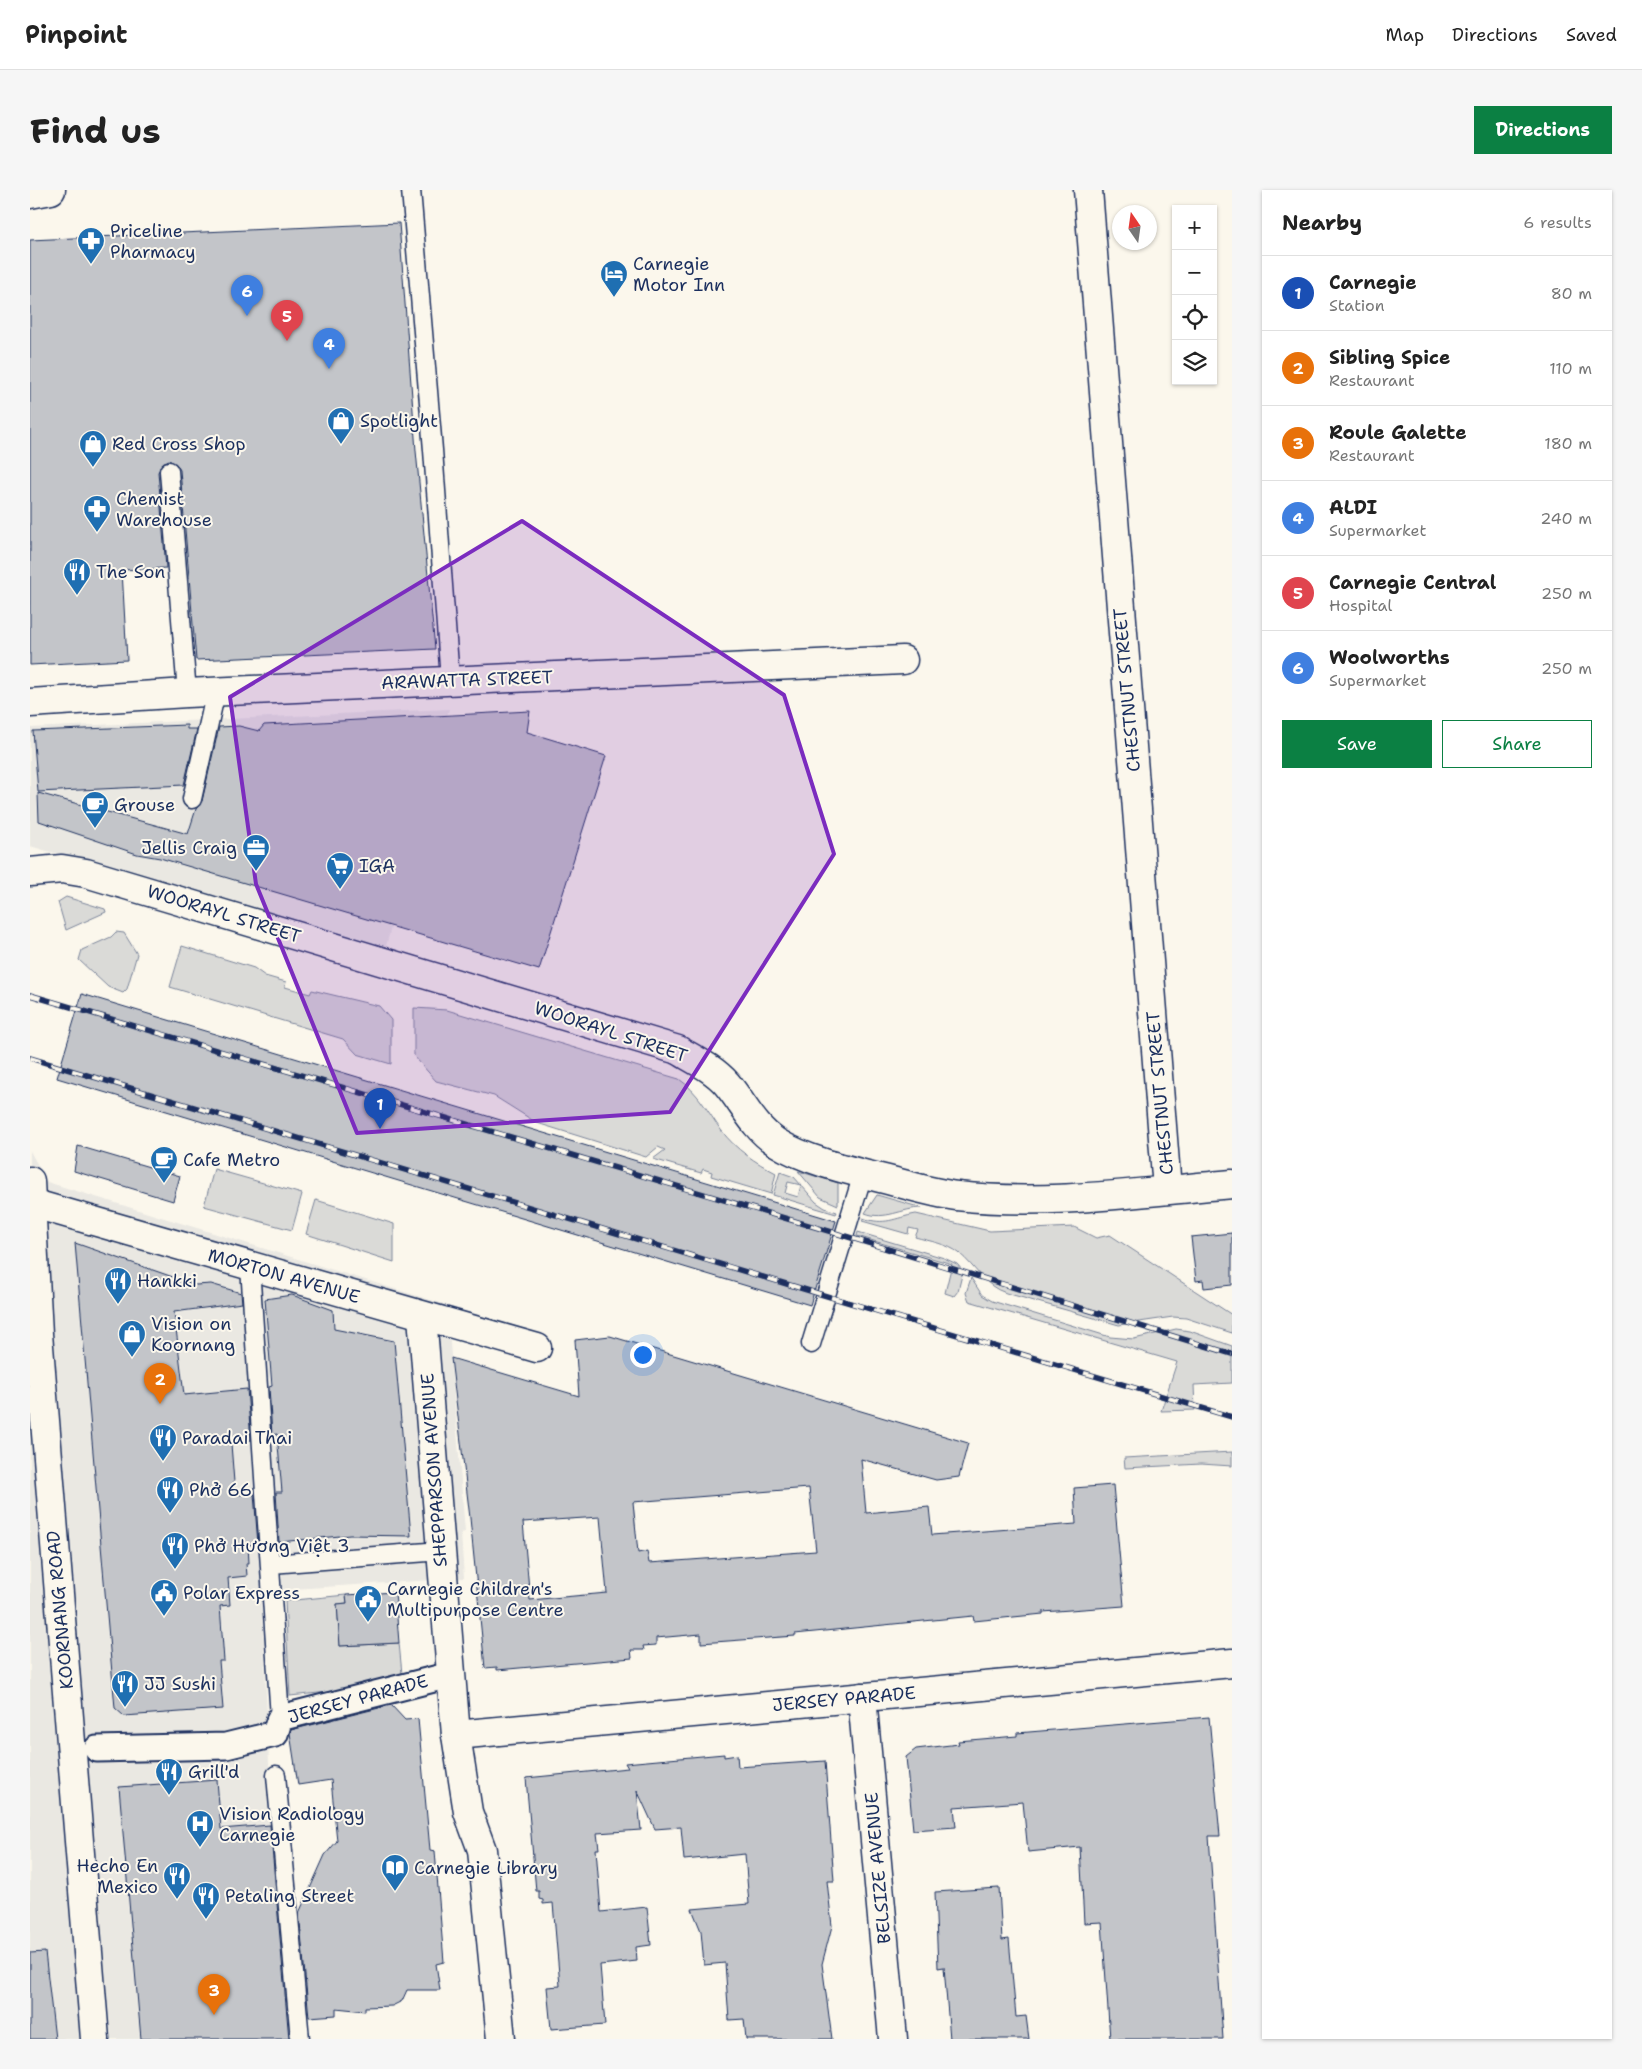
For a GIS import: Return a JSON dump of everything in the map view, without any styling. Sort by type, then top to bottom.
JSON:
[{"type":"main road","points":[[30,194],[51,190]]},
{"type":"main road","name":"CHESTNUT STREET","points":[[1088,190],[1168,1189]]},
{"type":"main road","name":"ARAWATTA STREET","points":[[30,703],[216,691],[903,660]]},
{"type":"main road","name":"WOORAYL STREET","points":[[30,872],[62,869],[86,873],[678,1050],[706,1066],[726,1083],[753,1120],[775,1141],[806,1155],[863,1174],[954,1196],[1008,1201],[1054,1200],[1232,1184]]},
{"type":"main road","name":"MORTON AVENUE","points":[[31,1192],[250,1267],[537,1348]]},
{"type":"main road","name":"KOORNANG ROAD","points":[[31,1192],[34,1333],[95,2039]]},
{"type":"main road","name":"SHEPPARSON AVENUE","points":[[422,1316],[456,1735],[468,1812],[482,1850],[501,2039]]},
{"type":"main road","name":"JERSEY PARADE","points":[[456,1735],[1232,1663]]},
{"type":"main road","name":"BELSIZE AVENUE","points":[[862,1697],[893,2039]]},
{"type":"street","name":"JERSEY PARADE","points":[[96,1749],[226,1746],[275,1734],[280,1718],[450,1675]]},
{"type":"lane","points":[[411,190],[450,680]]},
{"type":"lane","points":[[169,471],[187,693]]},
{"type":"lane","points":[[192,799],[216,691]]},
{"type":"lane","points":[[812,1344],[863,1174]]},
{"type":"lane","points":[[250,1267],[280,1718]]},
{"type":"lane","points":[[271,1564],[440,1551]]},
{"type":"lane","points":[[276,1775],[300,2039]]},
{"type":"highlighted area","points":[[522,521],[784,695],[834,854],[670,1112],[357,1133],[256,884],[230,697]]},
{"type":"shaded area","points":[[449,709],[385,950],[30,846],[30,728]]},
{"type":"shaded area","points":[[66,897],[105,909],[106,912],[66,930],[58,902]]},
{"type":"shaded area","points":[[116,932],[124,933],[137,954],[127,989],[123,993],[108,987],[79,960],[82,950],[111,937]]},
{"type":"shaded area","points":[[182,946],[254,968],[265,976],[286,982],[285,987],[310,994],[312,990],[379,1006],[391,1020],[391,1064],[357,1054],[343,1039],[170,987]]},
{"type":"shaded area","points":[[414,1008],[447,1010],[679,1079],[697,1096],[733,1144],[753,1160],[776,1173],[771,1194],[711,1176],[712,1172],[703,1169],[701,1173],[653,1159],[665,1150],[658,1147],[646,1157],[537,1123],[494,1096],[436,1081],[414,1056]]},
{"type":"shaded area","points":[[30,1151],[47,1182],[447,1305],[465,1532],[461,1533],[464,1578],[262,1591],[274,1887],[289,2039],[30,2039]]},
{"type":"shaded area","points":[[214,1169],[302,1194],[292,1230],[204,1206]]},
{"type":"shaded area","points":[[798,1171],[838,1183],[838,1205],[820,1197]]},
{"type":"shaded area","points":[[780,1172],[794,1177],[816,1202],[825,1208],[837,1212],[836,1214],[773,1195]],"holes":[[[788,1182],[801,1185],[798,1197],[785,1193]]]},
{"type":"shaded area","points":[[877,1195],[922,1208],[880,1216],[865,1213]]},
{"type":"shaded area","points":[[316,1200],[394,1224],[394,1262],[306,1234]]},
{"type":"shaded area","points":[[916,1214],[990,1231],[1074,1227],[1096,1238],[1110,1235],[1232,1315],[1232,1333],[1186,1318],[1173,1317],[1119,1325],[1006,1293],[998,1290],[986,1281],[955,1250],[915,1237],[918,1230],[909,1228],[908,1234],[862,1221],[863,1218],[884,1221]]},
{"type":"shaded area","points":[[858,1232],[944,1258],[957,1264],[963,1271],[958,1291],[954,1296],[945,1293],[952,1264],[857,1236]]},
{"type":"shaded area","points":[[971,1278],[982,1295],[992,1301],[1110,1337],[1134,1339],[1176,1329],[1190,1331],[1232,1346],[1232,1383],[1194,1385],[1195,1410],[1161,1411],[1177,1362],[969,1301],[966,1293]]},
{"type":"shaded area","points":[[1232,1452],[1232,1466],[1201,1464],[1125,1468],[1124,1458]]},
{"type":"shaded area","points":[[346,1595],[347,1603],[337,1604],[340,1646],[399,1643],[403,1684],[290,1696],[285,1601]]},
{"type":"building","points":[[399,223],[416,451],[435,649],[196,660],[180,470],[177,465],[169,460],[163,463],[158,472],[166,568],[122,570],[127,660],[30,665],[30,240]]},
{"type":"building","points":[[530,711],[527,732],[606,756],[539,970],[160,858],[137,854],[39,821],[38,793],[188,834],[196,809],[202,801],[219,727],[239,726],[259,731],[264,725]]},
{"type":"building","points":[[187,725],[187,729],[197,729],[184,785],[38,792],[33,731]]},
{"type":"building","points":[[82,994],[836,1221],[810,1305],[57,1078]]},
{"type":"building","points":[[78,1146],[180,1176],[173,1201],[74,1171]]},
{"type":"building","points":[[1232,1233],[1232,1285],[1204,1288],[1203,1280],[1196,1281],[1191,1237]]},
{"type":"building","points":[[75,1243],[196,1285],[211,1284],[241,1293],[242,1303],[174,1312],[184,1395],[247,1389],[251,1440],[231,1444],[235,1495],[254,1494],[258,1544],[248,1545],[249,1563],[246,1563],[247,1576],[228,1578],[230,1605],[220,1606],[224,1661],[219,1661],[223,1709],[124,1716],[115,1708]]},
{"type":"building","points":[[292,1295],[333,1310],[334,1329],[394,1341],[411,1536],[350,1535],[279,1542],[276,1492],[282,1492],[277,1434],[272,1435],[269,1387],[272,1386],[265,1299]]},
{"type":"building","points":[[610,1336],[968,1443],[959,1477],[936,1480],[861,1459],[866,1513],[929,1507],[932,1535],[1076,1524],[1074,1488],[1113,1485],[1124,1606],[1043,1612],[1043,1614],[974,1621],[973,1616],[795,1634],[795,1636],[701,1643],[701,1634],[656,1638],[656,1645],[643,1646],[644,1650],[631,1650],[632,1658],[497,1670],[497,1667],[485,1668],[451,1358],[579,1396],[575,1340]],"holes":[[[809,1488],[816,1551],[649,1563],[647,1551],[638,1553],[633,1502]],[[600,1517],[607,1593],[530,1600],[523,1522]]]},
{"type":"building","name":"Carnegie Children's Multipurpose Centre","points":[[395,1592],[399,1643],[340,1646],[337,1604],[347,1603],[346,1595]]},
{"type":"building","points":[[391,1705],[405,1720],[418,1719],[430,1850],[435,1851],[444,1962],[436,1964],[440,1990],[407,1990],[402,2001],[392,2006],[365,2007],[365,2011],[336,2008],[336,2015],[309,2017],[299,1913],[325,1855],[337,1841],[331,1780],[298,1785],[290,1733],[291,1730]]},
{"type":"building","points":[[1209,1717],[1220,1836],[1209,1836],[1223,2039],[1110,2039],[1102,1922],[1084,1923],[1080,1847],[1028,1852],[1023,1802],[954,1807],[956,1827],[913,1830],[906,1757],[916,1749],[959,1744],[958,1741],[1017,1736],[1017,1733]]},
{"type":"building","points":[[724,1754],[724,1757],[737,1755],[738,1767],[825,1761],[834,1881],[827,1881],[832,1926],[822,1964],[832,2039],[746,2039],[744,2019],[729,2020],[725,1963],[704,1965],[701,1931],[692,1909],[749,1904],[745,1854],[684,1860],[681,1827],[655,1829],[637,1790],[641,1830],[597,1833],[599,1849],[596,1849],[601,1912],[647,1907],[651,1945],[636,1947],[637,1961],[600,1965],[605,2025],[551,2029],[547,1987],[560,1986],[553,1903],[543,1904],[543,1900],[539,1899],[539,1891],[536,1891],[526,1778],[628,1768],[625,1763]]},
{"type":"building","points":[[217,1780],[221,1829],[270,1825],[289,2039],[141,2039],[119,1787]]},
{"type":"building","points":[[999,1888],[1002,1940],[1009,1939],[1016,2017],[1026,2016],[1029,2039],[950,2039],[944,1967],[938,1968],[935,1892]]},
{"type":"building","points":[[45,1952],[55,2039],[30,2039],[30,1953]]},
{"type":"railway","points":[[30,995],[832,1232],[1232,1354]]},
{"type":"railway","points":[[30,1058],[1232,1417]]},
{"type":"place","name":"Priceline Pharmacy","points":[[91,265]]},
{"type":"place","name":"Carnegie Motor Inn","points":[[614,298]]},
{"type":"place","name":"Woolworths","points":[[247,316]]},
{"type":"place","name":"Carnegie Central","points":[[287,341]]},
{"type":"place","name":"ALDI","points":[[329,369]]},
{"type":"place","name":"Spotlight","points":[[341,445]]},
{"type":"place","name":"Red Cross Shop","points":[[93,468]]},
{"type":"place","name":"Chemist Warehouse","points":[[97,533]]},
{"type":"place","name":"The Son","points":[[77,596]]},
{"type":"place","name":"Grouse","points":[[95,829]]},
{"type":"place","name":"Jellis Craig","points":[[256,872]]},
{"type":"place","name":"IGA","points":[[340,890]]},
{"type":"place","name":"Carnegie","points":[[380,1129]]},
{"type":"place","name":"Cafe Metro","points":[[164,1184]]},
{"type":"place","name":"Hankki","points":[[118,1305]]},
{"type":"place","name":"Vision on Koornang","points":[[132,1358]]},
{"type":"place","name":"Sibling Spice","points":[[160,1404]]},
{"type":"place","name":"Paradai Thai","points":[[163,1462]]},
{"type":"place","name":"Phở 66","points":[[170,1514]]},
{"type":"place","name":"Phở Hương Việt 3","points":[[175,1570]]},
{"type":"place","name":"Polar Express","points":[[164,1617]]},
{"type":"place","name":"Carnegie Children's Multipurpose Centre","points":[[368,1623]]},
{"type":"place","name":"JJ Sushi","points":[[125,1708]]},
{"type":"place","name":"Grill'd","points":[[169,1796]]},
{"type":"place","name":"Vision Radiology Carnegie","points":[[200,1848]]},
{"type":"place","name":"Carnegie Library","points":[[395,1892]]},
{"type":"place","name":"Hecho En Mexico","points":[[177,1900]]},
{"type":"place","name":"Petaling Street","points":[[206,1920]]},
{"type":"place","name":"Roule Galette","points":[[214,2015]]}]
